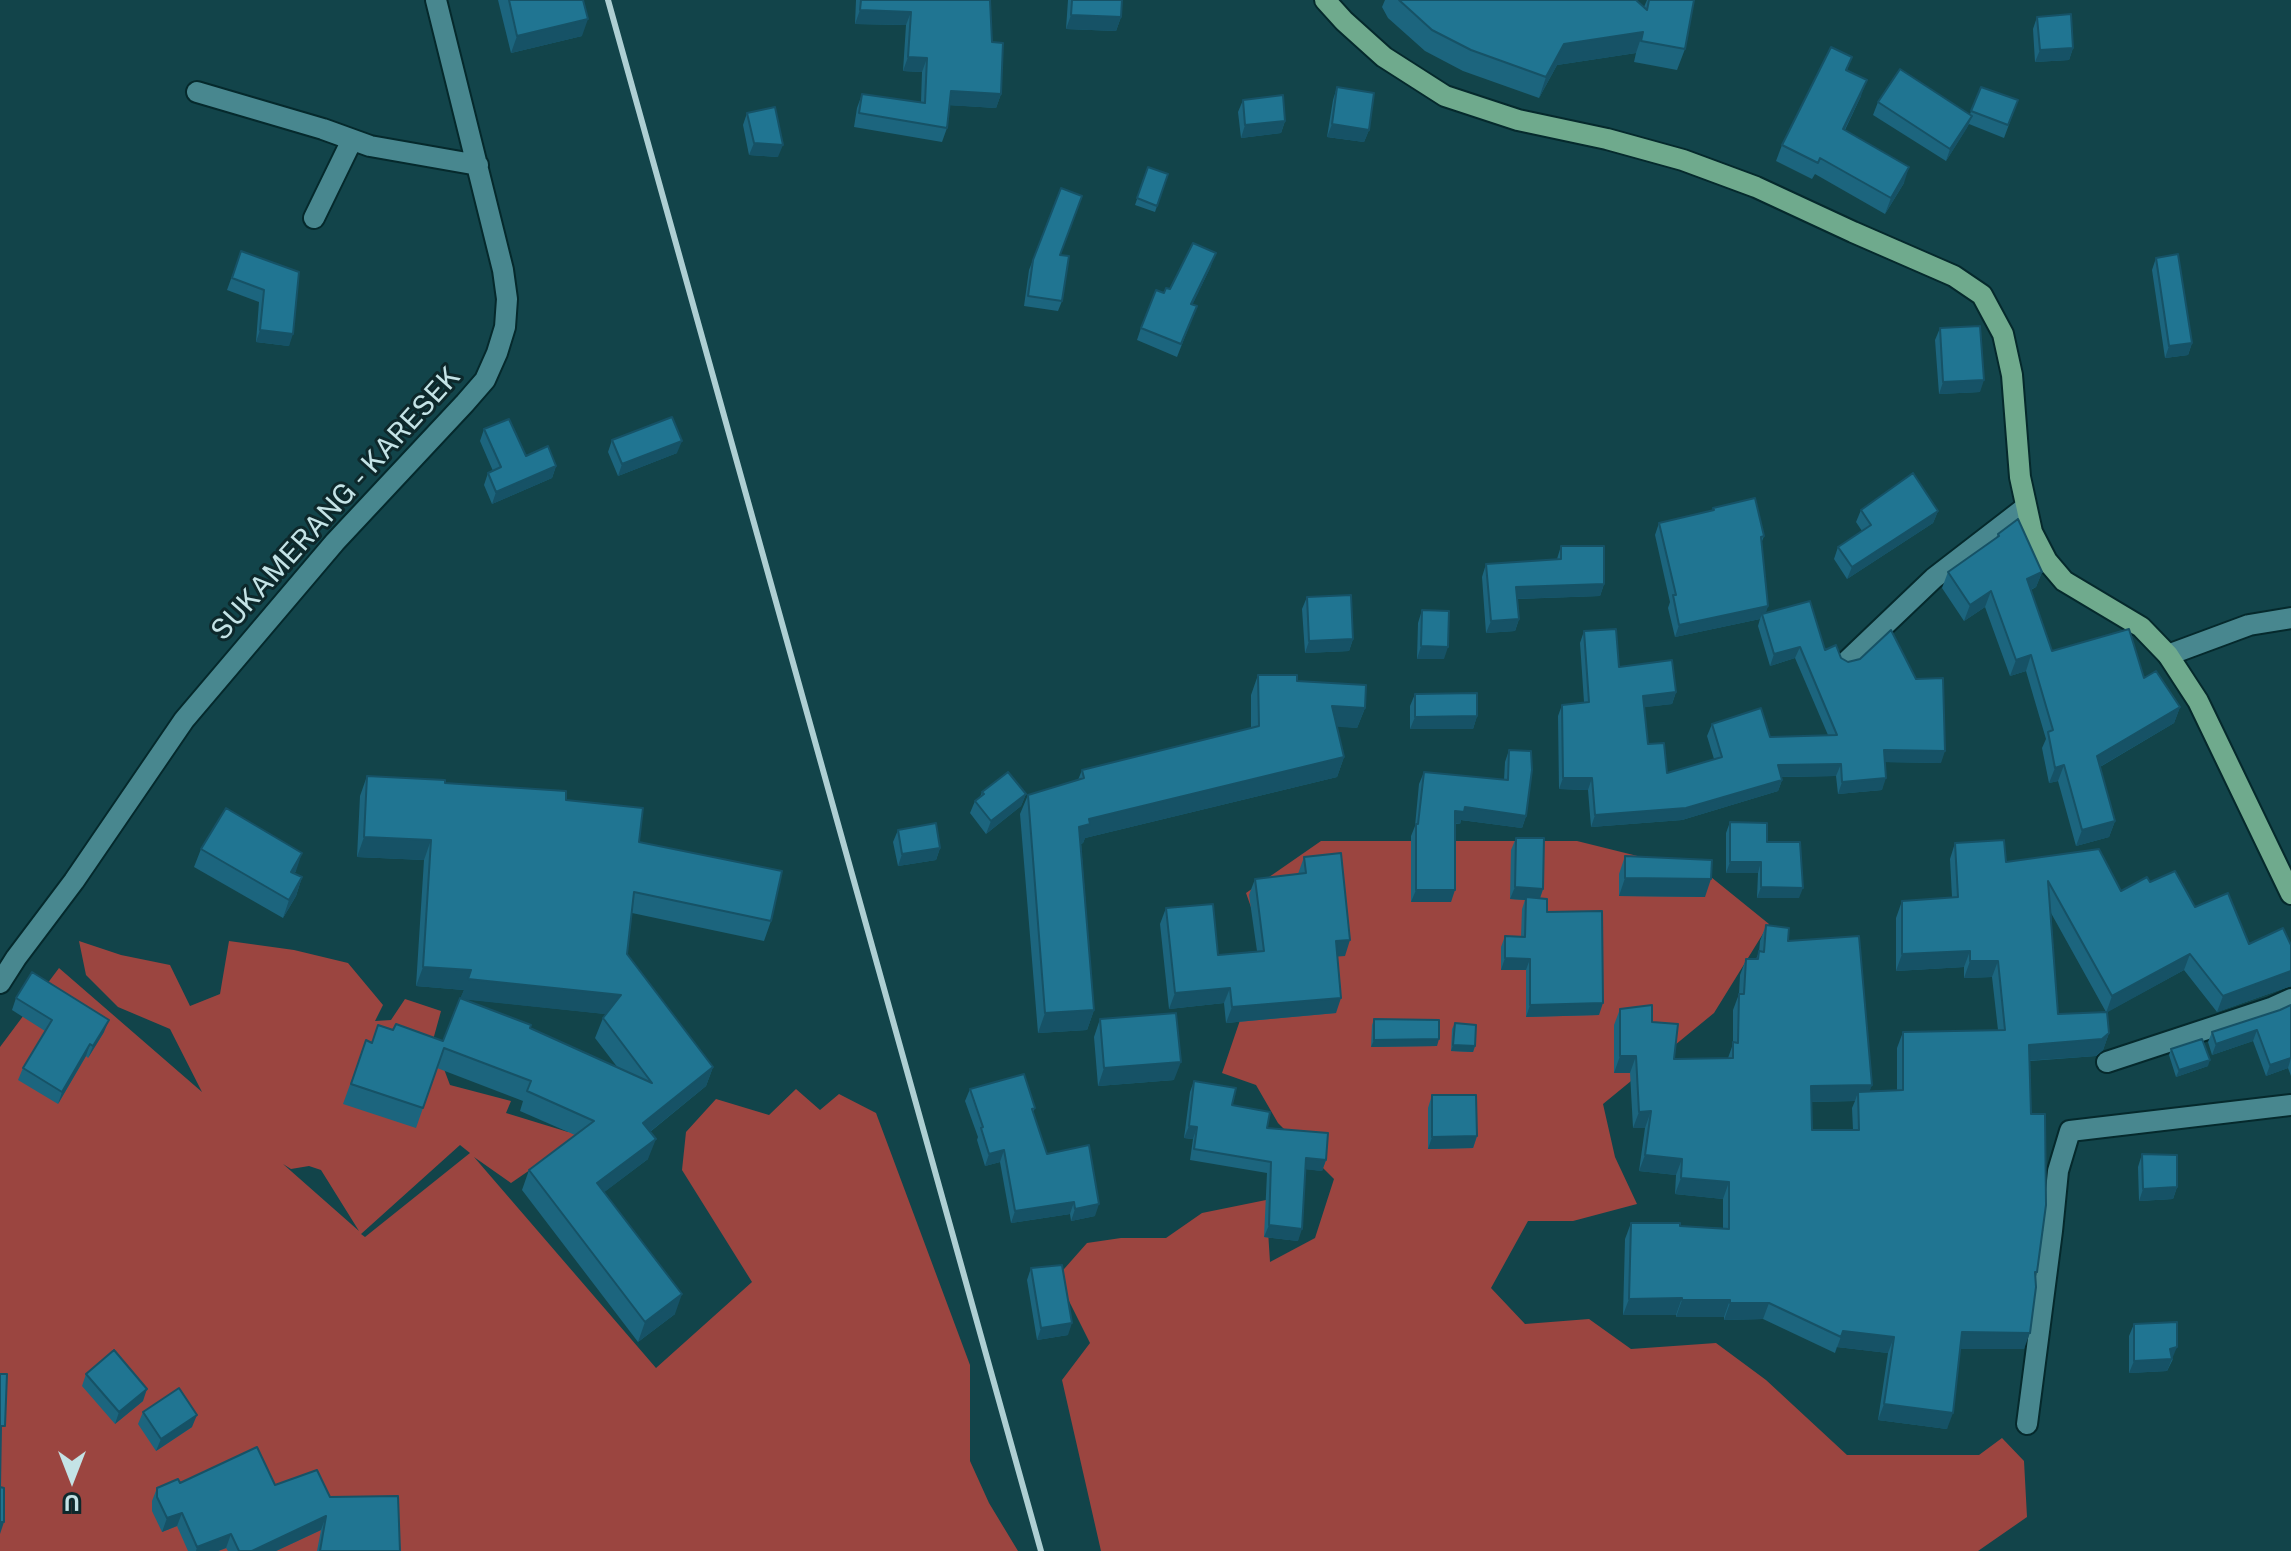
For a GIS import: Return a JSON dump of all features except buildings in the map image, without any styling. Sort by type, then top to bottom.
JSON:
[{"type":"main road","points":[[1325,0],[1384,57],[1445,96],[1518,120],[1607,139],[1683,160],[1727,176],[1954,276],[1982,295],[2003,334],[2012,375],[2020,477],[2032,532],[2047,561],[2064,581],[2141,627],[2168,655],[2198,701],[2291,894]]},
{"type":"street","name":"SUKAMERANG - KARESEK","points":[[0,983],[184,720],[335,542],[485,380],[497,353],[505,327],[507,299],[503,270],[436,0]]},
{"type":"street","points":[[197,92],[370,146],[478,165]]},
{"type":"street","points":[[314,218],[352,140]]},
{"type":"street","points":[[1847,661],[1934,578],[2026,507]]},
{"type":"street","points":[[2168,655],[2249,625],[2291,618]]},
{"type":"street","points":[[2107,1062],[2291,999]]},
{"type":"street","points":[[2027,1424],[2058,1171],[2070,1131],[2291,1105]]},
{"type":"shaded area","points":[[1321,841],[1577,841],[1706,873],[1769,924],[1714,1013],[1603,1104],[1615,1157],[1637,1204],[1573,1221],[1528,1221],[1491,1288],[1525,1324],[1589,1319],[1631,1349],[1716,1343],[1766,1380],[1847,1455],[1979,1455],[2002,1438],[2024,1461],[2027,1517],[1978,1551],[1101,1551],[1062,1380],[1090,1343],[1057,1277],[1087,1243],[1121,1238],[1166,1238],[1202,1213],[1266,1200],[1270,1262],[1315,1238],[1334,1179],[1278,1123],[1256,1085],[1222,1073],[1265,947],[1246,893]]},
{"type":"shaded area","points":[[79,941],[121,955],[170,965],[190,1006],[220,994],[229,941],[294,950],[348,963],[383,1005],[375,1021],[391,1020],[405,999],[441,1011],[433,1040],[450,1085],[511,1101],[506,1113],[568,1132],[620,1108],[511,1183],[474,1157],[656,1368],[752,1282],[682,1170],[686,1132],[716,1099],[769,1115],[796,1089],[820,1110],[839,1094],[876,1113],[970,1365],[970,1461],[989,1503],[1018,1551],[0,1551],[0,1047],[59,968],[202,1092],[170,1029],[118,1007],[86,975]],"holes":[[[460,1145],[470,1153],[365,1237],[361,1234]],[[283,1164],[291,1169],[309,1166],[321,1170],[359,1231]]]},
{"type":"railway","points":[[608,0],[1041,1551]]}]
